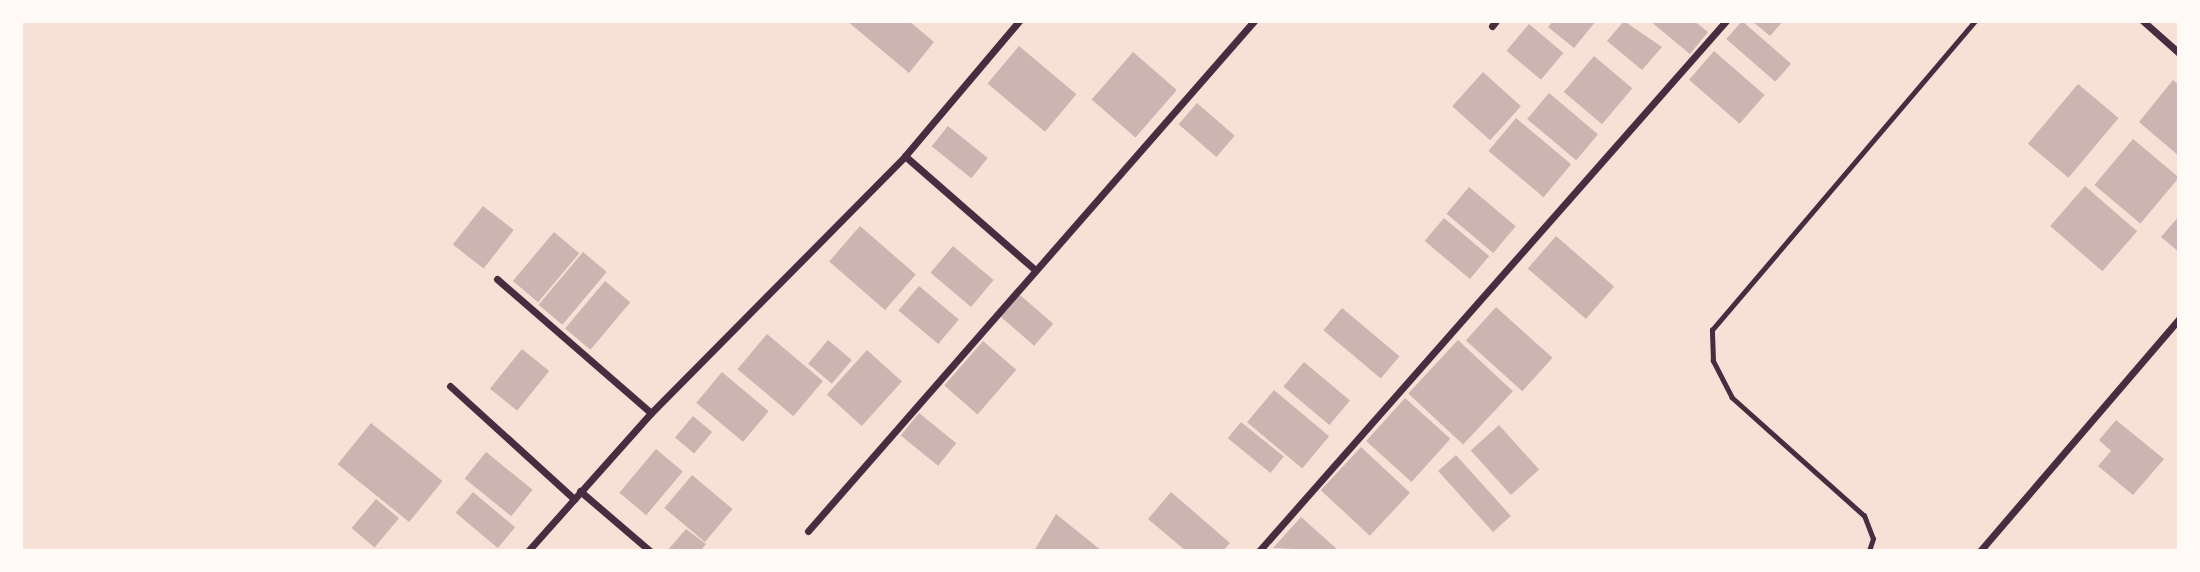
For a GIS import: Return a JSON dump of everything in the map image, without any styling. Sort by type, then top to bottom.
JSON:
[{"type":"street","points":[[528,551],[651,412],[905,156],[1019,21]]},
{"type":"street","points":[[808,531],[1254,21]]},
{"type":"street","points":[[1259,551],[1726,21]]},
{"type":"street","points":[[2143,21],[2179,53]]},
{"type":"street","points":[[905,156],[1035,270]]},
{"type":"street","points":[[497,279],[651,412]]},
{"type":"street","points":[[1980,551],[2179,319]]},
{"type":"street","points":[[450,386],[574,499]]},
{"type":"street","points":[[580,491],[650,551]]},
{"type":"path","points":[[1869,551],[1873,539],[1864,516],[1732,398],[1713,361],[1712,330],[1975,21]]},
{"type":"building","points":[[847,21],[909,21],[934,42],[909,73]]},
{"type":"building","points":[[1553,21],[1596,21],[1574,48],[1548,27]]},
{"type":"building","points":[[1624,21],[1662,47],[1642,70],[1607,41]]},
{"type":"building","points":[[1650,21],[1694,21],[1708,32],[1690,54]]},
{"type":"building","points":[[1742,21],[1791,64],[1775,82],[1726,39]]},
{"type":"building","points":[[1752,21],[1783,21],[1770,36]]},
{"type":"building","points":[[1529,24],[1563,53],[1541,80],[1507,51]]},
{"type":"building","points":[[1019,46],[1076,94],[1045,132],[988,84]]},
{"type":"building","points":[[1714,51],[1765,95],[1740,124],[1689,80]]},
{"type":"building","points":[[1133,52],[1177,90],[1135,138],[1092,100]]},
{"type":"building","points":[[1594,56],[1632,88],[1602,124],[1564,92]]},
{"type":"building","points":[[1483,72],[1521,106],[1490,140],[1452,106]]},
{"type":"building","points":[[2173,80],[2179,85],[2179,156],[2139,122]]},
{"type":"building","points":[[2078,84],[2119,118],[2068,178],[2028,144]]},
{"type":"building","points":[[1549,93],[1598,134],[1576,160],[1527,119]]},
{"type":"building","points":[[1197,103],[1235,136],[1216,157],[1179,124]]},
{"type":"building","points":[[1516,118],[1571,164],[1544,197],[1488,151]]},
{"type":"building","points":[[948,126],[988,158],[971,178],[932,146]]},
{"type":"building","points":[[2133,139],[2179,178],[2140,224],[2094,185]]},
{"type":"building","points":[[2085,186],[2137,231],[2102,271],[2050,226]]},
{"type":"building","points":[[1469,187],[1516,226],[1493,253],[1447,214]]},
{"type":"building","points":[[483,206],[514,230],[484,269],[453,245]]},
{"type":"building","points":[[2179,216],[2179,252],[2161,237]]},
{"type":"building","points":[[1444,218],[1489,256],[1470,279],[1425,241]]},
{"type":"building","points":[[860,226],[916,275],[885,310],[829,261]]},
{"type":"building","points":[[554,232],[579,253],[538,302],[513,281]]},
{"type":"building","points":[[1556,236],[1614,287],[1586,319],[1528,268]]},
{"type":"building","points":[[953,246],[994,280],[971,307],[931,273]]},
{"type":"building","points":[[583,252],[607,272],[562,325],[539,305]]},
{"type":"building","points":[[605,281],[630,302],[590,350],[565,328]]},
{"type":"building","points":[[919,286],[959,319],[938,344],[898,311]]},
{"type":"building","points":[[1020,295],[1053,324],[1034,346],[1001,317]]},
{"type":"building","points":[[1496,307],[1552,358],[1522,391],[1466,340]]},
{"type":"building","points":[[1342,308],[1399,356],[1381,378],[1323,330]]},
{"type":"building","points":[[767,334],[823,381],[793,416],[737,369]]},
{"type":"building","points":[[828,340],[852,360],[832,384],[808,364]]},
{"type":"building","points":[[1458,340],[1513,391],[1463,445],[1408,393]]},
{"type":"building","points":[[983,341],[1016,370],[977,414],[944,386]]},
{"type":"building","points":[[522,349],[549,371],[517,411],[490,389]]},
{"type":"building","points":[[867,350],[902,381],[862,426],[827,395]]},
{"type":"building","points":[[1304,362],[1350,401],[1329,425],[1283,387]]},
{"type":"building","points":[[722,372],[769,411],[743,442],[696,403]]},
{"type":"building","points":[[1274,390],[1329,436],[1302,468],[1247,422]]},
{"type":"building","points":[[1405,398],[1450,439],[1412,482],[1366,441]]},
{"type":"building","points":[[919,413],[956,443],[938,466],[901,436]]},
{"type":"building","points":[[693,416],[712,432],[694,454],[675,437]]},
{"type":"building","points":[[2116,420],[2164,459],[2133,495],[2098,466],[2111,451],[2099,440]]},
{"type":"building","points":[[1241,422],[1284,457],[1271,473],[1228,438]]},
{"type":"building","points":[[371,423],[442,481],[409,522],[338,464]]},
{"type":"building","points":[[1499,425],[1539,470],[1511,495],[1471,450]]},
{"type":"building","points":[[1361,447],[1410,493],[1370,536],[1321,490]]},
{"type":"building","points":[[656,449],[683,471],[646,515],[619,493]]},
{"type":"building","points":[[486,452],[533,490],[511,516],[465,478]]},
{"type":"building","points":[[1456,455],[1511,516],[1493,532],[1438,471]]},
{"type":"building","points":[[692,475],[733,509],[705,542],[664,508]]},
{"type":"building","points":[[473,492],[515,527],[498,548],[456,513]]},
{"type":"building","points":[[1171,492],[1230,543],[1223,551],[1186,551],[1148,519]]},
{"type":"building","points":[[376,499],[399,518],[375,547],[352,528]]},
{"type":"building","points":[[1056,514],[1102,551],[1034,551]]},
{"type":"building","points":[[1301,517],[1339,551],[1273,548]]},
{"type":"building","points":[[686,529],[706,544],[700,551],[667,551]]}]
